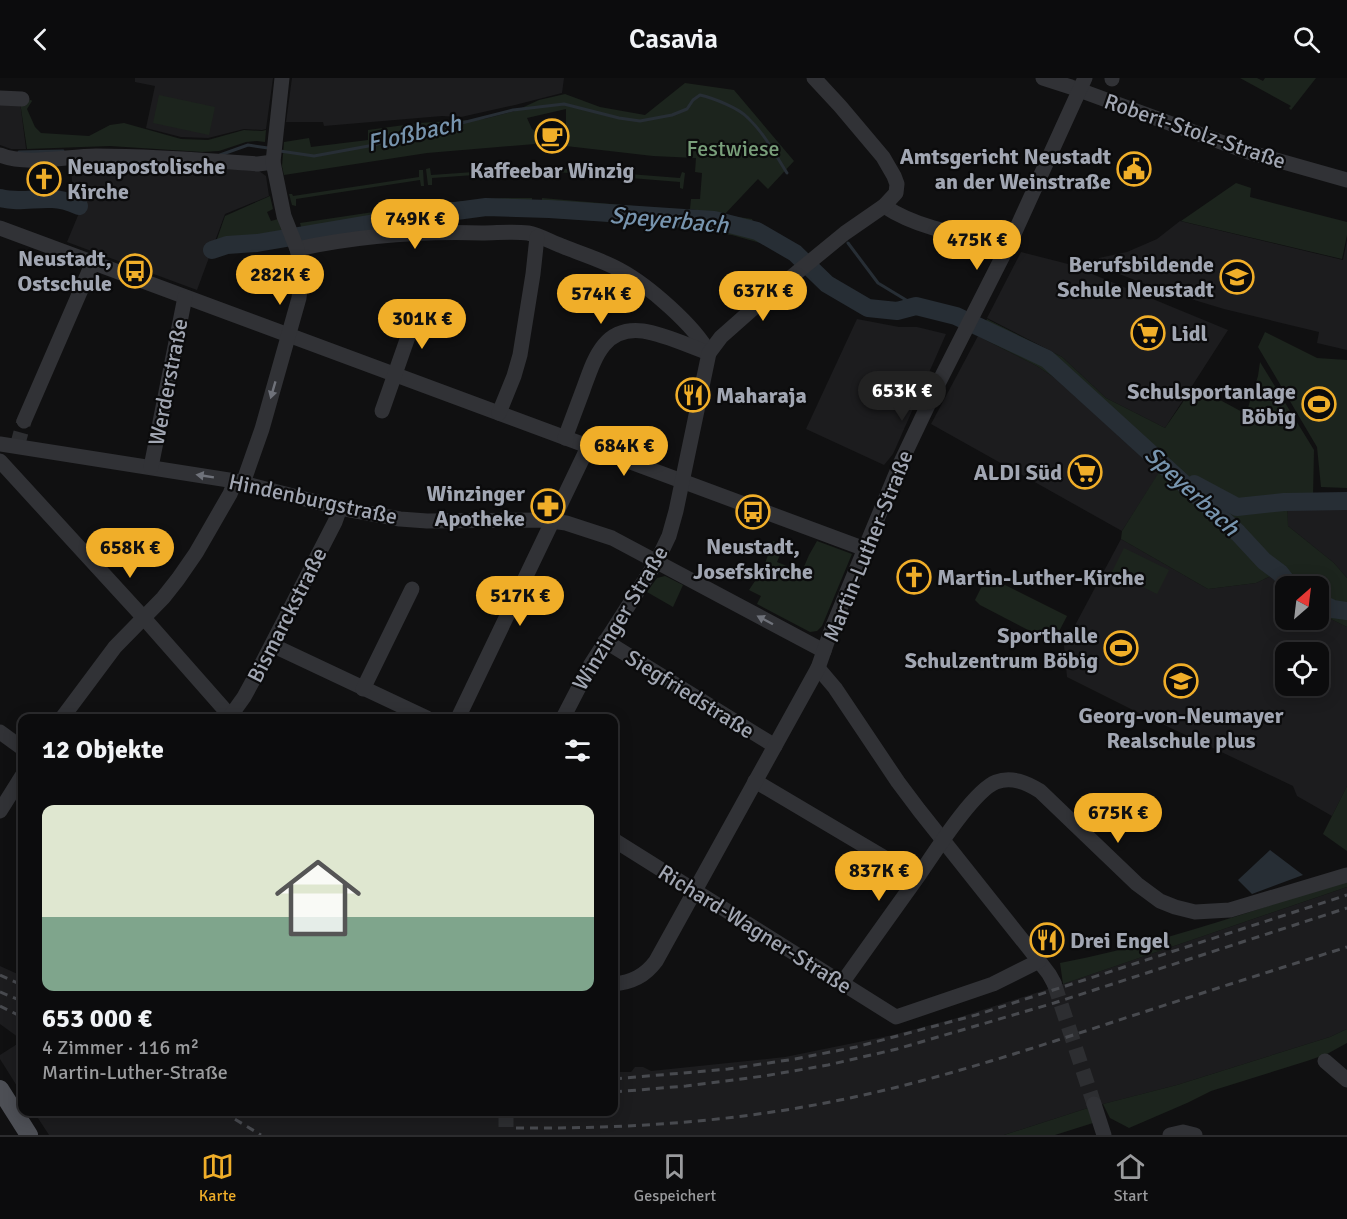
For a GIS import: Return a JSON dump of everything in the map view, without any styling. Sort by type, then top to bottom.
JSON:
[{"type":"main road","points":[[0,1089],[29,1135]]},
{"type":"street","points":[[65,714],[104,660],[167,593],[188,567],[239,482],[264,421],[299,298],[302,272],[284,216],[274,153],[282,78]]},
{"type":"street","points":[[814,78],[872,143],[890,168],[897,184],[896,193],[884,206],[894,213],[939,230],[985,239]]},
{"type":"street","name":"Robert-Stolz-Straße","points":[[1043,78],[1082,84],[1248,152],[1347,180]]},
{"type":"street","name":"Martin-Luther-Straße","points":[[618,983],[635,979],[652,967],[818,668],[821,649],[919,423],[1014,234],[1082,84]]},
{"type":"street","points":[[0,98],[22,99]]},
{"type":"street","points":[[0,155],[9,159],[23,160],[95,156],[258,164],[274,153]]},
{"type":"street","name":"Winzinger Straße","points":[[565,714],[581,681],[657,561],[669,536],[710,353],[721,338],[796,272],[841,236],[884,206]]},
{"type":"street","points":[[0,228],[865,549]]},
{"type":"street","points":[[294,242],[456,232],[528,233],[607,264],[631,277],[695,332],[710,353]]},
{"type":"street","points":[[499,413],[520,355],[535,266],[537,237]]},
{"type":"street","points":[[24,421],[93,262]]},
{"type":"street","name":"Werderstraße","points":[[151,467],[185,297]]},
{"type":"street","points":[[382,411],[416,314]]},
{"type":"street","points":[[565,438],[594,362],[603,346],[613,337],[626,331],[645,331],[710,353]]},
{"type":"street","name":"Hindenburgstraße","points":[[0,444],[239,482],[371,515],[427,521],[553,521],[585,528],[612,538],[657,561],[821,649]]},
{"type":"street","points":[[460,714],[588,447]]},
{"type":"street","points":[[1,466],[143,617],[228,714]]},
{"type":"street","name":"Bismarckstraße","points":[[233,714],[272,645],[340,508]]},
{"type":"street","points":[[363,688],[412,589]]},
{"type":"street","name":"Siegfriedstraße","points":[[605,641],[775,746]]},
{"type":"street","points":[[272,645],[363,688],[401,713]]},
{"type":"street","points":[[818,668],[898,782],[1054,983]]},
{"type":"street","points":[[0,732],[18,745]]},
{"type":"street","points":[[842,983],[943,840],[977,796],[987,787],[1008,779],[1028,784],[1040,791],[1137,884],[1160,901],[1175,907],[1195,912],[1230,910],[1347,875]]},
{"type":"street","points":[[755,781],[917,877]]},
{"type":"street","points":[[0,811],[18,782]]},
{"type":"street","name":"Richard-Wagner-Straße","points":[[618,842],[896,1017],[993,984],[1039,961]]},
{"type":"street","points":[[1325,1061],[1347,1080]]},
{"type":"street","points":[[1094,1104],[1104,1135]]},
{"type":"street","points":[[1170,1135],[1183,1132],[1195,1135]]},
{"type":"shaded area","points":[[135,78],[273,78],[266,129],[244,129],[208,138],[181,137],[146,128],[155,86],[135,82]]},
{"type":"shaded area","points":[[292,78],[564,78],[562,93],[461,117],[442,116],[324,126],[323,122],[286,122]]},
{"type":"shaded area","points":[[0,102],[20,102],[26,149],[11,149],[0,145]]},
{"type":"shaded area","points":[[98,162],[259,171],[266,176],[269,196],[225,214],[197,290],[67,242],[84,201],[74,199],[70,163]]},
{"type":"shaded area","name":"Berufsbildende Schule Neustadt","points":[[1180,221],[1343,260],[1347,240],[1347,350],[1317,343],[1319,332],[1224,309],[1158,289],[1096,265],[1099,258],[1127,252],[1157,239]]},
{"type":"shaded area","points":[[1021,252],[1068,264],[1228,330],[1165,428],[1106,398],[1062,357],[987,318]]},
{"type":"shaded area","points":[[857,319],[899,327],[917,327],[946,334],[893,454],[884,465],[806,429]]},
{"type":"shaded area","points":[[978,336],[1037,366],[1055,378],[1159,473],[1122,531],[931,424]]},
{"type":"shaded area","points":[[1287,494],[1347,497],[1347,578],[1334,563],[1288,526]]},
{"type":"shaded area","name":"Georg-von-Neumayer Realschule plus","points":[[1121,539],[1208,589],[1256,583],[1275,574],[1278,576],[1275,576],[1275,630],[1329,630],[1329,618],[1347,627],[1347,786],[1332,816],[1297,796],[1293,786],[1067,677],[1064,646]]},
{"type":"shaded area","points":[[1270,850],[1303,875],[1252,894],[1238,880]]},
{"type":"shaded area","points":[[1347,887],[1347,1029],[1330,1037],[1177,1085],[1088,1108],[1004,1135],[49,1135],[37,1116],[618,1116],[618,1072],[631,1072],[635,1067],[643,1067],[651,1071],[785,1057],[893,1035],[957,1018]]},
{"type":"shaded area","points":[[0,966],[18,974],[18,1037],[0,1024]]},
{"type":"shaded area","points":[[18,1044],[18,1088],[0,1059],[0,1055]]},
{"type":"green space","points":[[1240,78],[1257,78],[1263,81],[1265,78],[1316,78],[1291,110],[1289,108],[1291,106]]},
{"type":"green space","name":"Festwiese","points":[[685,83],[734,90],[794,161],[768,189],[758,179],[724,215],[752,219],[758,234],[796,257],[793,261],[768,245],[732,235],[581,215],[542,213],[542,198],[715,213],[690,209],[691,199],[700,199],[702,173],[695,172],[696,158],[653,156],[566,146],[566,109],[527,118],[535,131],[535,144],[427,153],[284,175],[282,166],[284,142],[309,138],[311,147],[368,140],[368,130],[419,123],[484,119],[515,111],[539,100],[565,94],[600,107],[645,115]]},
{"type":"green space","points":[[159,95],[215,107],[209,135],[153,123]]},
{"type":"green space","points":[[31,100],[27,109],[35,127],[41,133],[89,136],[110,125],[124,123],[181,139],[208,140],[244,130],[266,130],[265,142],[246,142],[219,151],[202,152],[110,146],[27,149],[20,102]]},
{"type":"green space","points":[[531,162],[535,162],[535,176],[532,177],[531,171],[432,178],[432,185],[428,185],[426,169],[430,168],[431,175],[531,168]]},
{"type":"green space","points":[[539,167],[680,178],[682,172],[685,173],[683,189],[680,188],[680,182],[544,171],[543,177],[539,177]]},
{"type":"green space","points":[[419,170],[423,170],[424,186],[421,186],[420,180],[296,199],[296,206],[292,205],[289,194],[293,196],[419,177]]},
{"type":"green space","points":[[1236,183],[1251,188],[1250,197],[1347,222],[1342,259],[1181,221]]},
{"type":"green space","points":[[270,196],[273,209],[267,212],[271,221],[278,219],[283,235],[255,240],[216,242],[225,216]]},
{"type":"green space","points":[[532,198],[532,216],[445,216],[304,238],[300,223],[427,204]]},
{"type":"green space","points":[[987,319],[1062,357],[1106,398],[1165,428],[1194,386],[1246,414],[1260,362],[1314,450],[1313,497],[1287,494],[1288,526],[1334,563],[1347,578],[1347,627],[1329,618],[1329,576],[1278,576],[1275,574],[1256,583],[1208,589],[1121,539],[1122,531],[1159,472],[1055,378],[1037,366],[978,336]]},
{"type":"green space","name":"Schulsportanlage Böbig","points":[[1265,332],[1317,358],[1347,360],[1347,488],[1321,487],[1317,447],[1258,347]]},
{"type":"green space","points":[[773,541],[784,545],[777,562],[792,568],[794,566],[803,569],[817,541],[852,554],[822,626],[817,631],[810,632],[757,604],[761,596],[749,590],[763,569]]},
{"type":"green space","points":[[1124,548],[1169,570],[1157,594],[1112,572]]},
{"type":"green space","points":[[665,576],[683,585],[673,607],[647,592],[657,578]]},
{"type":"green space","points":[[987,576],[1067,616],[1053,643],[980,605],[975,600]]},
{"type":"green space","points":[[1347,786],[1347,851],[1323,834]]},
{"type":"green space","points":[[1347,880],[1347,887],[1063,984],[1060,963],[1169,937]]},
{"type":"green space","points":[[1347,1029],[1347,1043],[1327,1054],[1211,1091],[1129,1128],[1110,1118],[1103,1104],[1177,1085],[1330,1037]]},
{"type":"green space","points":[[1088,1108],[1093,1123],[1055,1135],[1004,1135]]},
{"type":"waterway","name":"Floßbach","points":[[280,151],[314,156],[374,145],[420,131],[513,110],[564,104],[640,121],[672,115],[687,109],[700,95],[726,104],[744,114],[764,137],[787,173]]},
{"type":"waterway","name":"Floßbach","points":[[220,155],[248,145],[268,148]]},
{"type":"waterway","name":"Floßbach","points":[[19,152],[63,151]]},
{"type":"waterway","name":"Speyerbach","points":[[0,198],[56,199],[79,206]]},
{"type":"waterway","name":"Speyerbach","points":[[212,250],[227,245],[257,243],[404,218],[486,207],[714,220],[757,231],[795,253],[827,284],[868,308],[897,311],[916,306],[956,316],[1047,359],[1282,576]]},
{"type":"waterway","name":"Floßbach","points":[[848,243],[878,283],[916,306]]},
{"type":"waterway","points":[[1194,484],[1237,507],[1284,502],[1347,501]]},
{"type":"waterway","name":"Speyerbach","points":[[1329,607],[1347,611]]},
{"type":"tunnel","points":[[17,447],[24,421]]},
{"type":"tunnel","points":[[1054,983],[1094,1104]]},
{"type":"tunnel","points":[[506,1116],[506,1135]]},
{"type":"railway","points":[[618,1079],[728,1069],[856,1047],[976,1015],[1347,895]]},
{"type":"railway","points":[[618,1092],[764,1076],[828,1065],[897,1049],[1054,1003],[1347,908]]},
{"type":"railway","points":[[516,1128],[598,1127],[720,1119],[800,1108],[873,1093],[1004,1057],[1347,947]]},
{"type":"railway","points":[[0,975],[18,983]]},
{"type":"railway","points":[[0,992],[18,999]]},
{"type":"railway","points":[[0,1006],[18,1015]]},
{"type":"railway","points":[[230,1116],[261,1135]]},
{"type":"place","name":"Kaffeebar Winzig","points":[[552,136]]},
{"type":"place","name":"Amtsgericht Neustadt an der Weinstraße","points":[[1134,169]]},
{"type":"place","name":"Neuapostolische Kirche","points":[[44,179]]},
{"type":"place","name":"Neustadt, Ostschule","points":[[135,271]]},
{"type":"place","name":"Berufsbildende Schule Neustadt","points":[[1237,277]]},
{"type":"place","name":"Lidl","points":[[1148,333]]},
{"type":"place","name":"Maharaja","points":[[693,395]]},
{"type":"place","name":"Schulsportanlage Böbig","points":[[1319,404]]},
{"type":"place","name":"ALDI Süd","points":[[1085,472]]},
{"type":"place","name":"Winzinger Apotheke","points":[[548,506]]},
{"type":"place","name":"Neustadt, Josefskirche","points":[[753,512]]},
{"type":"place","name":"Martin-Luther-Kirche","points":[[914,577]]},
{"type":"place","name":"Sporthalle Schulzentrum Böbig","points":[[1121,648]]},
{"type":"place","name":"Georg-von-Neumayer Realschule plus","points":[[1181,681]]},
{"type":"place","name":"Drei Engel","points":[[1047,940]]}]
